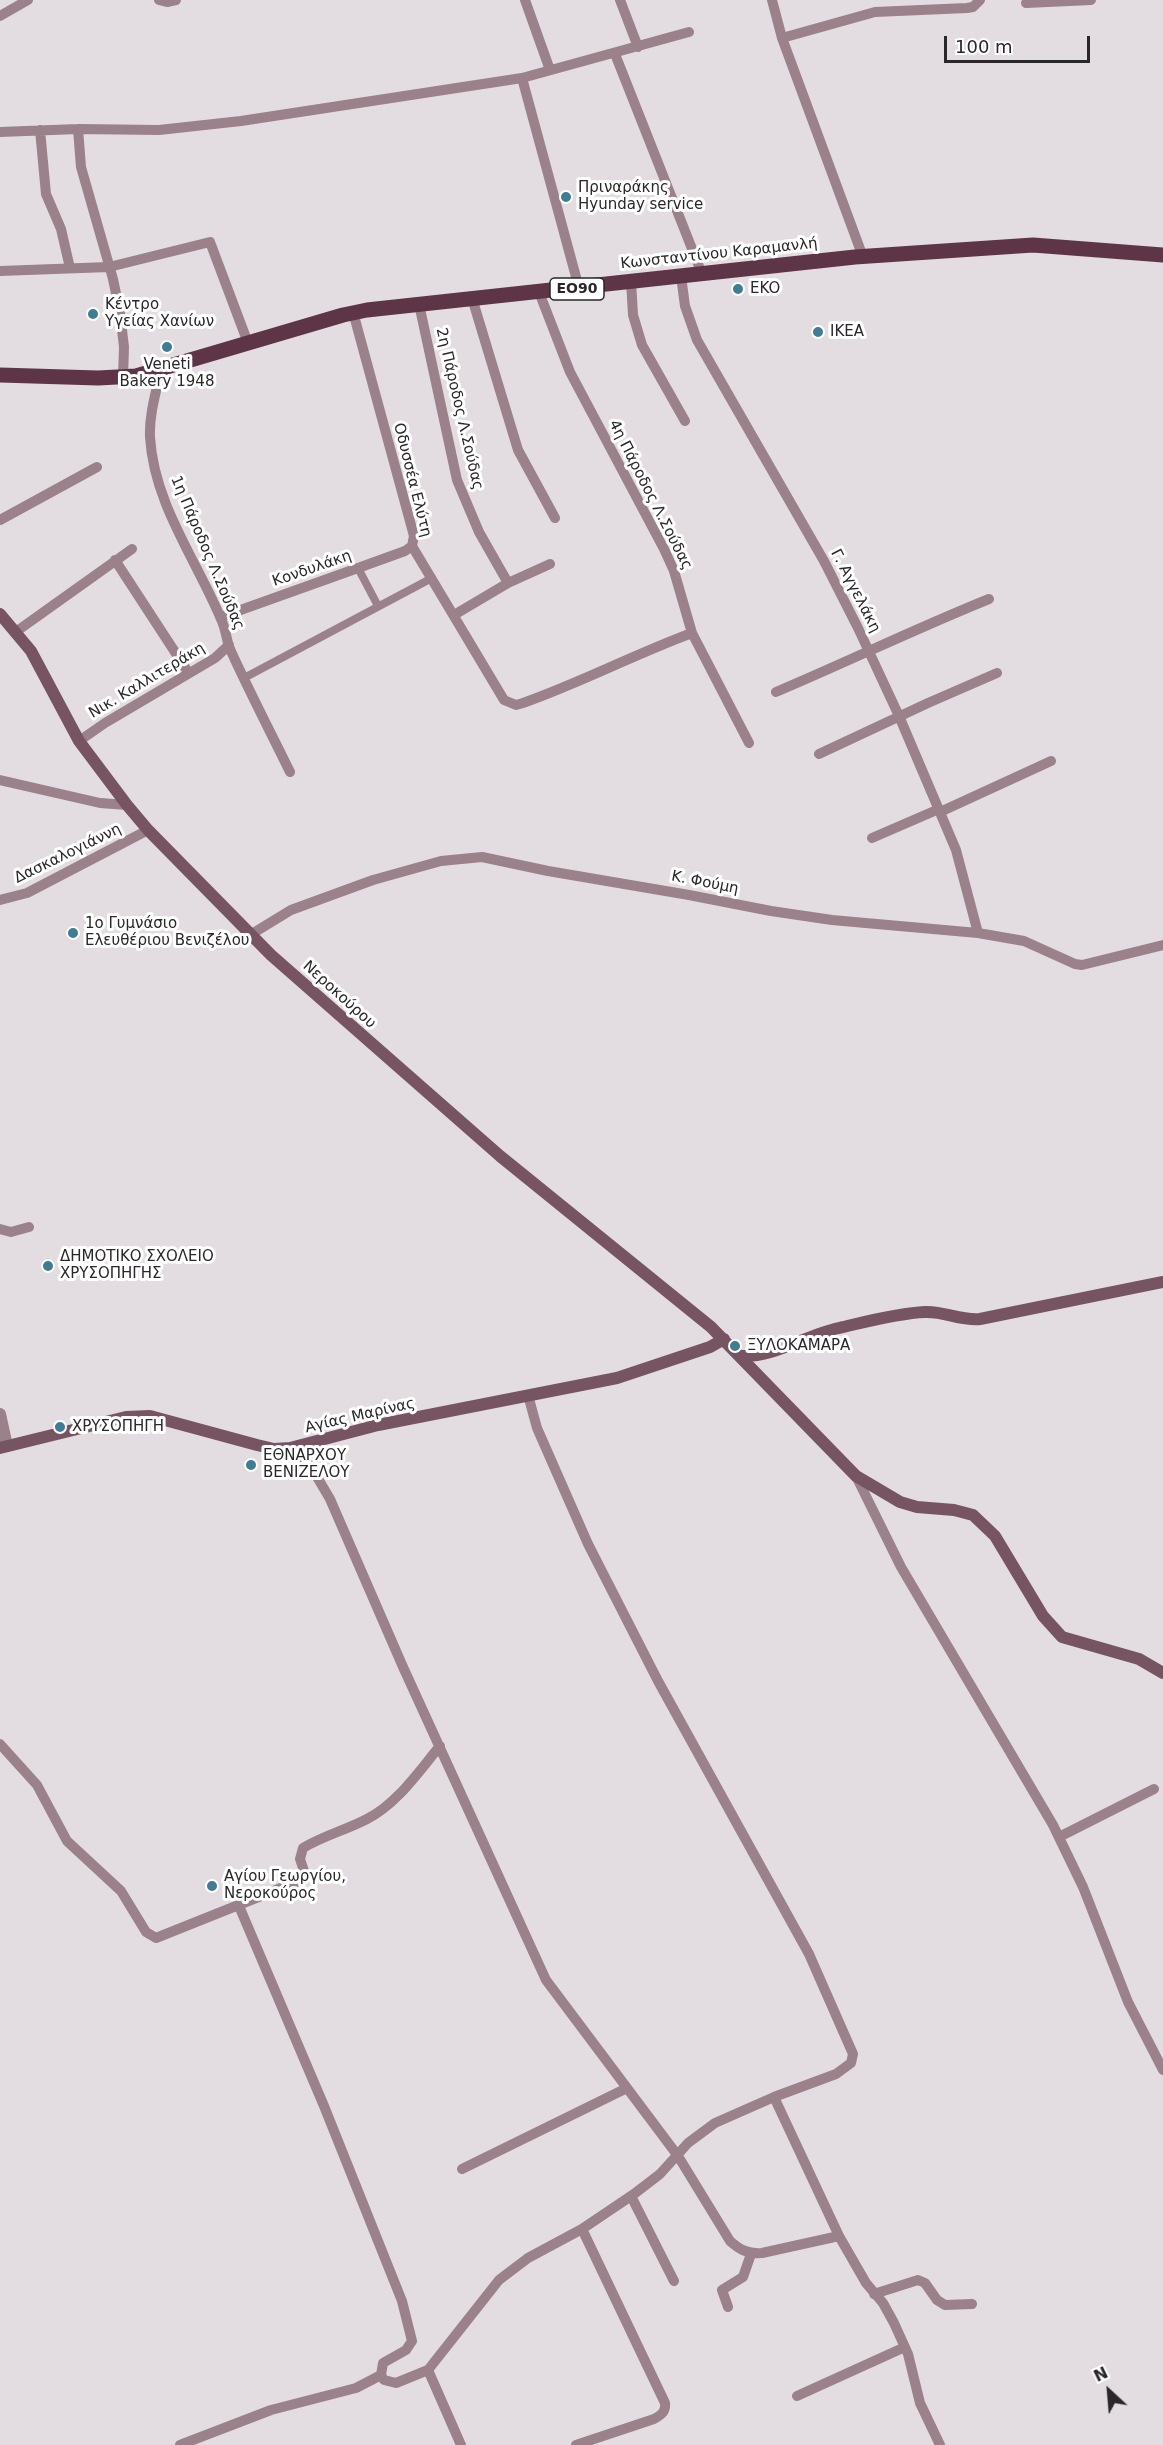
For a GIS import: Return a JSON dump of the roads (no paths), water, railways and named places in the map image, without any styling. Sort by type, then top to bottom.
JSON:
[{"type":"main road","name":"Κωνσταντίνου Καραμανλή","points":[[0,375],[123,377],[161,370],[353,312],[863,257],[1033,245],[1163,255]]},
{"type":"main road","name":"Νεροκούρου","points":[[0,614],[17,631],[31,651],[80,741],[127,805],[148,830],[250,935],[500,1156],[724,1339],[856,1476],[900,1502],[917,1507],[954,1510],[973,1515],[995,1536],[1043,1616],[1062,1637],[1139,1659],[1163,1673]]},
{"type":"main road","points":[[742,1356],[759,1357],[810,1335],[925,1312],[980,1320],[1163,1282]]},
{"type":"main road","name":"Αγίας Μαρίνας","points":[[4,1447],[138,1416],[162,1419],[257,1445],[290,1448],[378,1425],[617,1378],[710,1347],[724,1339]]},
{"type":"street","points":[[0,16],[28,0]]},
{"type":"street","points":[[159,0],[167,2],[176,0]]},
{"type":"street","points":[[525,0],[550,69]]},
{"type":"street","points":[[620,0],[638,47]]},
{"type":"street","points":[[772,0],[782,38],[863,257]]},
{"type":"street","points":[[782,38],[874,12],[967,8],[980,0]]},
{"type":"street","points":[[1026,3],[1091,0]]},
{"type":"street","points":[[0,132],[78,129],[159,130],[241,121],[522,78],[688,32]]},
{"type":"street","points":[[615,54],[702,274]]},
{"type":"street","points":[[522,78],[579,288]]},
{"type":"street","points":[[78,129],[81,166],[120,313],[124,347],[123,377]]},
{"type":"street","points":[[40,130],[46,194],[61,229],[70,268]]},
{"type":"street","points":[[0,271],[109,267],[210,242],[248,343]]},
{"type":"street","name":"Γ. Αγγελάκη","points":[[681,276],[686,306],[697,340],[824,561],[899,716],[956,850],[978,933]]},
{"type":"street","points":[[631,281],[635,327],[642,345],[685,420]]},
{"type":"street","name":"4η Πάροδος Λ.Σούδας","points":[[539,292],[570,372],[674,571],[692,633],[749,743]]},
{"type":"street","points":[[472,298],[515,443],[555,518]]},
{"type":"street","name":"2η Πάροδος Λ.Σούδας","points":[[419,304],[457,480],[479,532],[508,583]]},
{"type":"street","name":"Οδυσσέα Ελύτη","points":[[353,312],[414,537],[412,546],[500,695],[509,703],[523,703],[569,687],[664,643],[692,633]]},
{"type":"street","name":"1η Πάροδος Λ.Σούδας","points":[[161,370],[150,427],[150,439],[160,489],[221,617],[229,645],[244,678],[290,772]]},
{"type":"street","points":[[0,520],[97,467]]},
{"type":"street","name":"Κονδυλάκη","points":[[221,617],[405,551],[412,546]]},
{"type":"street","points":[[17,631],[132,549]]},
{"type":"street","points":[[115,560],[188,672]]},
{"type":"street","points":[[454,615],[508,583],[550,564]]},
{"type":"street","points":[[358,568],[378,606]]},
{"type":"street","points":[[244,678],[432,578]]},
{"type":"street","points":[[776,692],[870,652],[931,622],[989,599]]},
{"type":"street","name":"Νικ. Καλλιτεράκη","points":[[80,741],[105,723],[215,657],[229,645]]},
{"type":"street","points":[[819,754],[998,673]]},
{"type":"street","points":[[872,838],[1051,761]]},
{"type":"street","points":[[0,780],[90,801],[127,805]]},
{"type":"street","name":"Δασκαλογιάννη","points":[[0,900],[27,893],[148,830]]},
{"type":"street","name":"Κ. Φούμη","points":[[250,935],[291,910],[373,880],[441,861],[482,857],[771,911],[832,920],[978,933],[1024,941],[1066,962],[1082,965],[1163,945]]},
{"type":"street","points":[[0,1229],[11,1232],[29,1227]]},
{"type":"street","points":[[239,1906],[324,2106],[405,2309],[412,2341],[406,2350],[383,2363],[381,2375],[384,2380],[396,2383],[428,2370],[499,2280],[511,2269],[582,2229],[631,2196],[660,2174],[688,2143],[715,2123],[774,2097],[836,2074],[851,2063],[853,2054],[809,1954],[658,1681],[588,1544],[537,1428],[528,1395]]},
{"type":"street","points":[[0,1414],[4,1447]]},
{"type":"street","points":[[290,1448],[310,1466],[321,1482],[546,1980],[678,2156],[730,2241],[751,2254],[839,2236]]},
{"type":"street","points":[[856,1476],[901,1567],[1059,1837],[1083,1887],[1128,2002],[1162,2065]]},
{"type":"street","points":[[0,1744],[37,1785],[67,1841],[121,1891],[146,1932],[151,1937],[162,1938],[301,1880],[305,1874],[300,1859],[303,1848],[368,1819],[383,1809],[441,1746]]},
{"type":"street","points":[[1059,1837],[1154,1789]]},
{"type":"street","points":[[462,2169],[627,2088]]},
{"type":"street","points":[[774,2097],[839,2236],[874,2294],[889,2313],[905,2347],[916,2392],[940,2445]]},
{"type":"street","points":[[631,2196],[674,2281]]},
{"type":"street","points":[[576,2445],[654,2419],[666,2409],[582,2229]]},
{"type":"street","points":[[728,2307],[722,2290],[743,2277],[751,2254]]},
{"type":"street","points":[[874,2294],[918,2280],[925,2283],[937,2300],[945,2305],[972,2304]]},
{"type":"street","points":[[797,2396],[905,2347]]},
{"type":"street","points":[[428,2370],[461,2445]]},
{"type":"street","points":[[180,2445],[271,2410],[356,2388],[381,2375]]},
{"type":"place","name":"Πριναράκης Hyunday service","points":[[566,197]]},
{"type":"place","name":"EKO","points":[[738,289]]},
{"type":"place","name":"Κέντρο Υγείας Χανίων","points":[[93,314]]},
{"type":"place","name":"IKEA","points":[[818,332]]},
{"type":"place","name":"Veneti Bakery 1948","points":[[167,347]]},
{"type":"place","name":"1ο Γυμνάσιο Ελευθέριου Βενιζέλου","points":[[73,933]]},
{"type":"place","name":"ΔΗΜΟΤΙΚΟ ΣΧΟΛΕΙΟ ΧΡΥΣΟΠΗΓΗΣ","points":[[48,1266]]},
{"type":"place","name":"ΞΥΛΟΚΑΜΑΡΑ","points":[[735,1346]]},
{"type":"place","name":"ΧΡΥΣΟΠΗΓΗ","points":[[60,1427]]},
{"type":"place","name":"ΕΘΝΑΡΧΟΥ ΒΕΝΙΖΕΛΟΥ","points":[[251,1465]]},
{"type":"place","name":"Αγίου Γεωργίου, Νεροκούρος","points":[[212,1886]]}]
